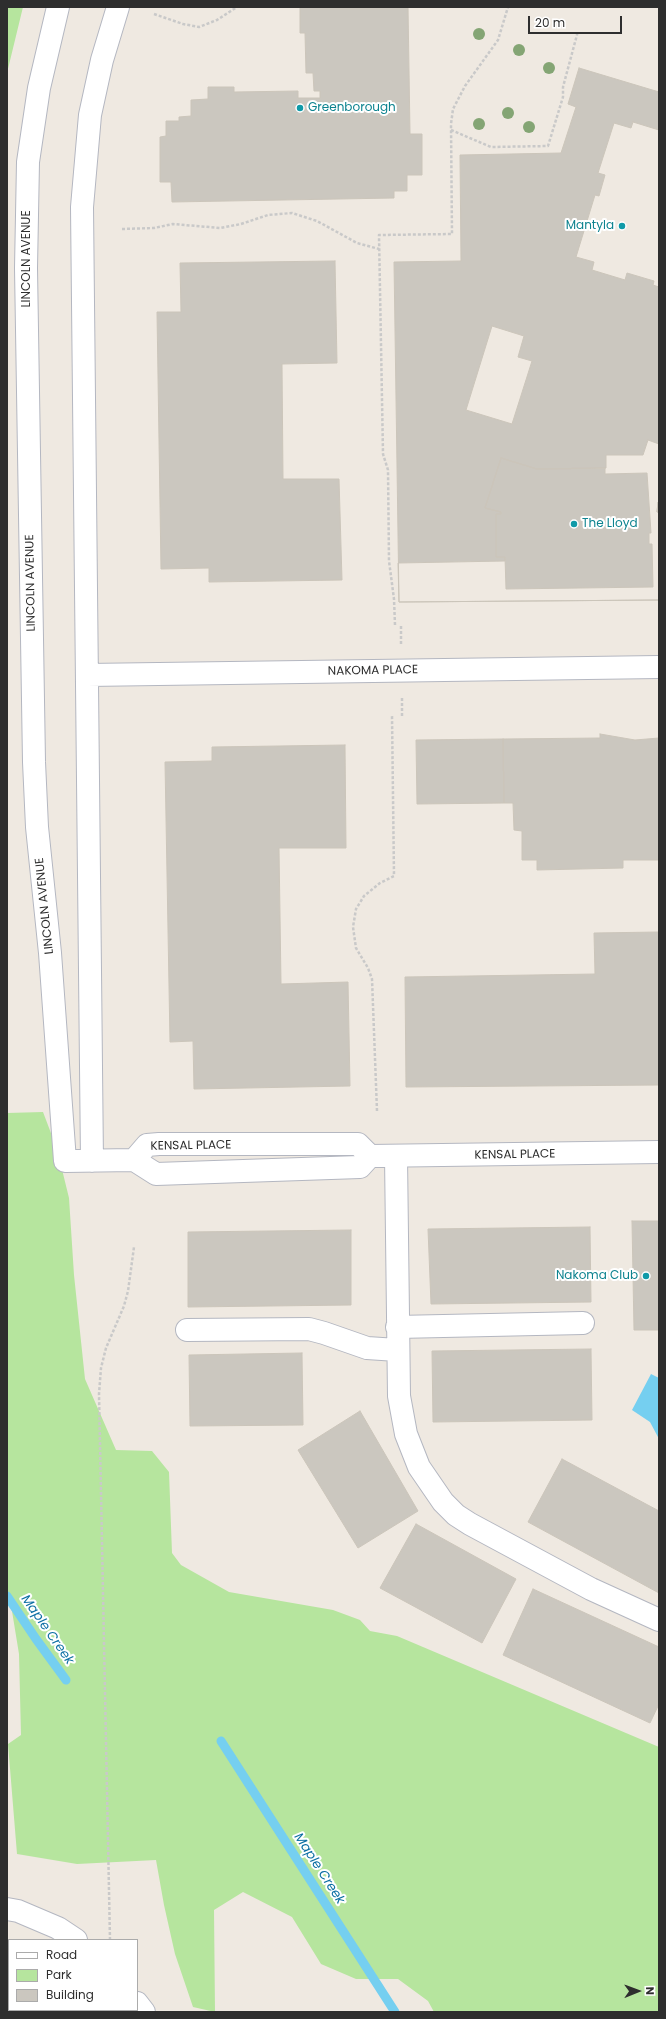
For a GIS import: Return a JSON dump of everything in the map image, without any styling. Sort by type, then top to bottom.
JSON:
[{"type":"street","name":"LINCOLN AVENUE","points":[[58,7],[38,88],[30,147],[27,185],[26,268],[34,762],[38,841],[50,953],[65,1160]]},
{"type":"street","points":[[92,1161],[82,208],[90,115],[102,60],[118,7]]},
{"type":"street","name":"NAKOMA PLACE","points":[[87,675],[659,667]]},
{"type":"street","name":"KENSAL PLACE","points":[[134,1160],[147,1145],[159,1144],[358,1144],[370,1156],[659,1152]]},
{"type":"street","name":"KENSAL PLACE","points":[[65,1160],[134,1160],[156,1174],[360,1167],[370,1156]]},
{"type":"street","points":[[396,1156],[398,1396],[406,1434],[412,1453],[425,1476],[435,1492],[450,1509],[470,1524],[591,1589],[659,1620]]},
{"type":"street","points":[[397,1327],[583,1323]]},
{"type":"street","points":[[187,1330],[309,1329],[367,1348],[397,1350]]},
{"type":"street","points":[[7,1909],[18,1911],[58,1928],[74,1939]]},
{"type":"path","points":[[154,14],[183,24],[199,27],[218,20],[237,7]]},
{"type":"path","points":[[394,625],[394,599],[389,562],[388,470],[383,454],[378,249],[379,235],[452,234],[451,130],[453,109],[459,96],[498,40],[508,7]]},
{"type":"path","points":[[451,130],[491,147],[548,146],[563,97],[563,87],[578,32]]},
{"type":"path","points":[[122,229],[154,228],[173,224],[220,228],[241,224],[268,214],[292,213],[317,221],[357,242],[378,249]]},
{"type":"path","points":[[401,624],[401,651]]},
{"type":"path","points":[[402,691],[402,716]]},
{"type":"path","points":[[377,1112],[372,979],[368,968],[356,948],[352,927],[356,909],[364,896],[380,883],[394,876],[392,716]]},
{"type":"path","points":[[110,1939],[99,1394],[101,1368],[106,1348],[124,1306],[128,1291],[134,1247]]},
{"type":"green space","points":[[7,7],[23,7],[7,73]]},
{"type":"green space","points":[[43,1112],[57,1149],[69,1198],[74,1275],[85,1379],[116,1450],[152,1451],[169,1472],[172,1553],[181,1565],[229,1592],[333,1610],[360,1620],[370,1631],[397,1636],[659,1747],[659,2012],[434,2012],[428,2001],[398,1979],[356,1979],[321,1964],[292,1917],[243,1892],[214,1910],[215,2012],[193,2007],[175,1954],[156,1860],[77,1864],[17,1854],[8,1744],[21,1735],[19,1654],[11,1605],[7,1591],[7,1113]]},
{"type":"green space","points":[[7,1944],[8,2011],[108,2012],[7,2012]]},
{"type":"water","points":[[651,1374],[659,1378],[659,1439],[650,1422],[632,1410]]},
{"type":"building","name":"Greenborough","points":[[300,7],[408,7],[410,134],[422,134],[422,175],[407,175],[407,191],[394,191],[394,198],[172,202],[171,182],[160,182],[160,137],[166,136],[166,121],[179,121],[179,117],[191,116],[191,100],[208,99],[208,87],[234,87],[234,92],[298,91],[298,98],[320,98],[320,91],[314,91],[313,73],[306,73],[305,33],[300,33]]},
{"type":"building","points":[[579,68],[659,92],[659,503],[658,502],[657,512],[659,512],[659,600],[399,602],[394,262],[461,261],[460,155],[561,153],[576,107],[568,104]]},
{"type":"building","name":"Mantyla","points":[[633,122],[659,130],[659,287],[653,285],[654,281],[627,273],[625,280],[592,270],[594,262],[576,257],[595,195],[599,196],[605,175],[598,173],[614,123],[631,128]]},
{"type":"building","points":[[335,261],[337,363],[282,364],[283,479],[339,479],[342,580],[209,582],[209,568],[161,569],[157,312],[181,312],[180,263]]},
{"type":"building","points":[[492,326],[524,336],[518,357],[532,361],[512,424],[466,410]]},
{"type":"building","name":"The Lloyd","points":[[648,440],[659,444],[659,503],[658,502],[657,512],[659,512],[659,600],[399,602],[398,563],[505,561],[505,557],[496,557],[496,514],[501,514],[501,512],[485,508],[501,458],[537,469],[606,468],[606,455],[643,455]]},
{"type":"building","name":"The Lloyd","points":[[501,458],[537,469],[605,468],[605,474],[647,473],[651,533],[649,533],[649,544],[652,544],[653,587],[506,589],[505,557],[496,557],[496,514],[501,514],[501,512],[485,508]]},
{"type":"building","points":[[600,734],[635,740],[659,738],[659,860],[623,860],[623,868],[537,870],[537,860],[522,860],[522,831],[514,830],[513,803],[504,803],[503,739],[600,738]]},
{"type":"building","points":[[503,739],[504,803],[417,804],[416,740]]},
{"type":"building","points":[[345,745],[346,848],[279,848],[281,984],[348,982],[350,1086],[194,1089],[193,1041],[170,1042],[165,762],[212,761],[212,747]]},
{"type":"building","points":[[659,932],[659,1085],[406,1087],[405,977],[595,974],[594,933]]},
{"type":"building","name":"Nakoma Club","points":[[632,1221],[659,1221],[659,1330],[634,1330]]},
{"type":"building","points":[[590,1227],[591,1302],[431,1304],[428,1229]]},
{"type":"building","points":[[351,1230],[351,1305],[188,1307],[188,1232]]},
{"type":"building","points":[[591,1349],[592,1420],[433,1422],[432,1351]]},
{"type":"building","points":[[302,1353],[303,1425],[190,1426],[189,1355]]},
{"type":"building","points":[[360,1411],[418,1511],[358,1548],[298,1450]]},
{"type":"building","points":[[562,1459],[659,1511],[659,1593],[528,1522]]},
{"type":"building","points":[[416,1524],[516,1579],[482,1643],[380,1588]]},
{"type":"building","points":[[533,1589],[659,1647],[659,1704],[650,1723],[503,1655]]},
{"type":"waterway","name":"Maple Creek","points":[[7,1596],[66,1680]]},
{"type":"waterway","name":"Maple Creek","points":[[221,1741],[395,2012]]},
{"type":"place","name":"Greenborough","points":[[300,108]]},
{"type":"place","name":"Mantyla","points":[[622,226]]},
{"type":"place","name":"The Lloyd","points":[[574,524]]},
{"type":"place","name":"Nakoma Club","points":[[646,1276]]}]
